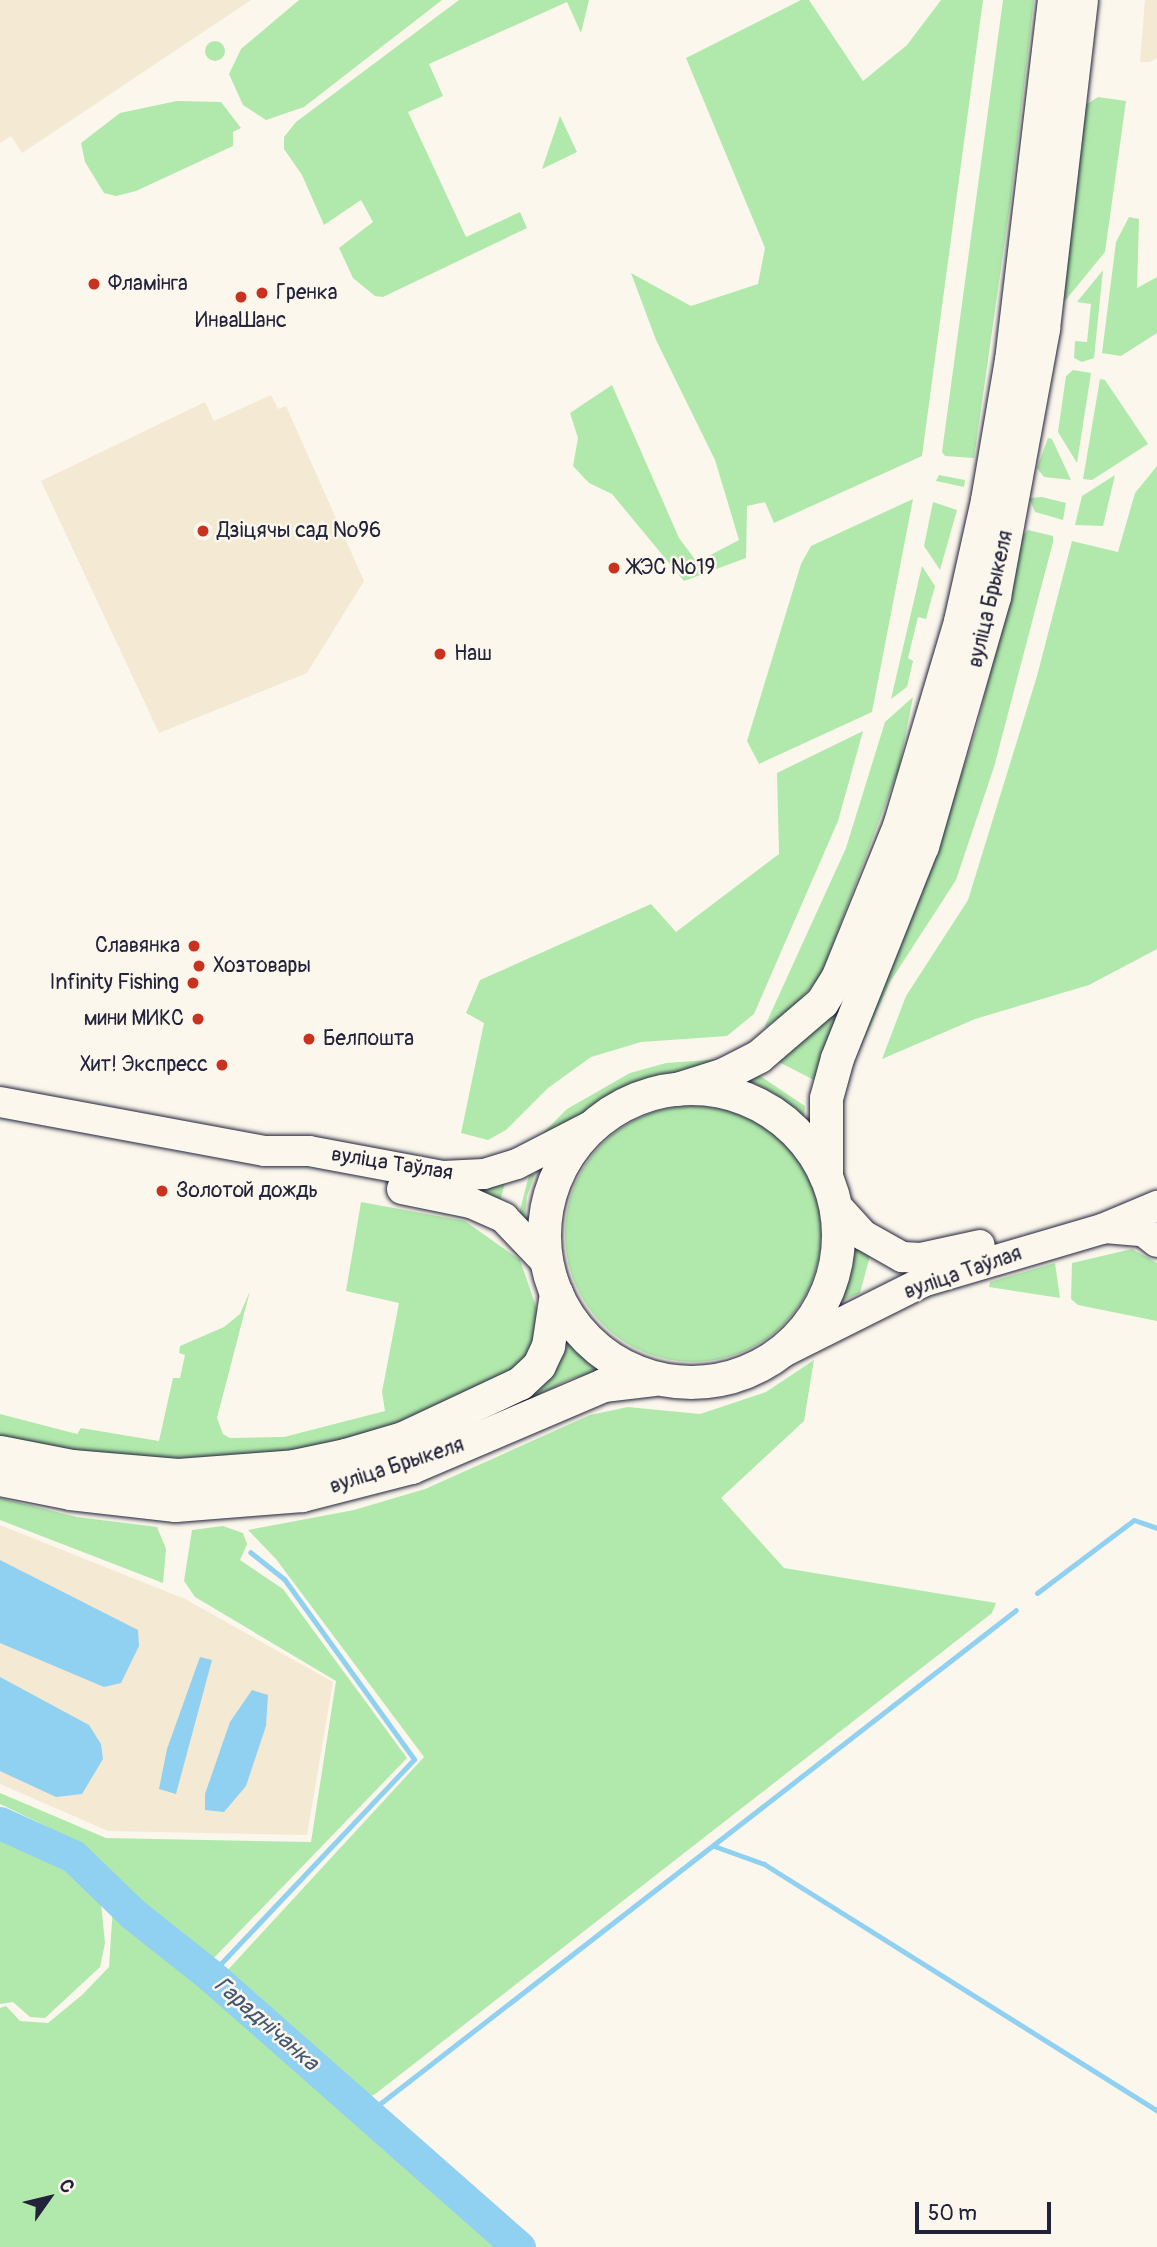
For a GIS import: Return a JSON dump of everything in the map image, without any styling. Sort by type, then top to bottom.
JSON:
[{"type":"main road","name":"вуліца Брыкеля","points":[[677,1089],[724,1074],[759,1056],[822,1002],[862,920],[899,826],[960,621],[987,500],[1011,360],[1054,0]]},
{"type":"main road","name":"вуліца Брыкеля","points":[[775,1356],[815,1315],[828,1289],[838,1232],[830,1190],[826,1107],[837,1058],[922,846],[994,596],[1043,328],[1082,0]]},
{"type":"main road","points":[[775,1356],[720,1380],[659,1379],[626,1367],[597,1349],[573,1323],[556,1293],[546,1262],[548,1202],[568,1156],[593,1125],[647,1095],[677,1089],[729,1093],[777,1116],[813,1154],[830,1190]]},
{"type":"main road","name":"вуліца Таўлая","points":[[0,1102],[264,1152],[309,1151],[443,1176],[484,1174],[535,1157],[593,1125]]},
{"type":"main road","name":"вуліца Таўлая","points":[[264,1152],[304,1170],[471,1203],[504,1218],[546,1262]]},
{"type":"main road","name":"вуліца Таўлая","points":[[830,1190],[883,1248],[902,1257],[921,1258],[1097,1211],[1157,1203]]},
{"type":"main road","name":"вуліца Таўлая","points":[[775,1356],[925,1281],[1102,1229],[1157,1203]]},
{"type":"main road","points":[[1102,1229],[1127,1227],[1157,1242]]},
{"type":"main road","name":"вуліца Брыкеля","points":[[0,1452],[72,1466],[178,1475],[281,1467],[345,1455],[404,1438],[520,1383],[539,1365],[548,1346],[556,1293]]},
{"type":"main road","name":"вуліца Брыкеля","points":[[0,1479],[70,1493],[175,1505],[302,1494],[411,1466],[603,1385],[659,1379]]},
{"type":"shaded area","points":[[0,0],[251,0],[22,153],[11,136],[0,143]]},
{"type":"shaded area","points":[[1145,0],[1157,0],[1157,58],[1150,62],[1140,62]]},
{"type":"shaded area","name":"Дзіцячы сад №96","points":[[271,395],[278,409],[286,406],[364,581],[307,673],[159,733],[41,481],[205,402],[214,421]]},
{"type":"shaded area","points":[[0,1525],[185,1599],[333,1682],[307,1835],[108,1831],[0,1784]]},
{"type":"green space","points":[[299,0],[442,0],[304,107],[266,120],[243,105],[229,74],[241,49]]},
{"type":"green space","points":[[459,0],[589,0],[581,33],[567,2],[429,64],[443,96],[408,112],[466,237],[520,212],[527,228],[383,297],[375,296],[353,278],[339,248],[373,222],[361,200],[324,225],[302,175],[284,149],[284,137],[296,122]]},
{"type":"green space","points":[[801,0],[809,0],[863,81],[907,45],[941,0],[983,0],[922,456],[774,523],[765,502],[747,506],[746,558],[684,581],[612,494],[589,483],[573,466],[578,438],[570,413],[612,385],[679,538],[697,562],[739,540],[715,460],[656,340],[631,273],[691,306],[758,284],[765,248],[686,58]]},
{"type":"green space","points":[[1003,0],[1034,0],[1011,198],[974,458],[945,456],[942,452]]},
{"type":"green space","points":[[215,41],[222,44],[225,51],[222,58],[215,61],[208,58],[205,51],[208,44]]},
{"type":"green space","points":[[1098,97],[1126,101],[1105,252],[1064,302],[1082,107]]},
{"type":"green space","points":[[177,101],[221,102],[241,128],[233,132],[233,146],[136,191],[116,196],[104,193],[85,162],[81,143],[120,113]]},
{"type":"green space","points":[[560,116],[577,152],[542,169]]},
{"type":"green space","points":[[1129,217],[1139,219],[1137,288],[1157,277],[1157,333],[1121,356],[1102,353],[1116,242]]},
{"type":"green space","points":[[1103,270],[1094,358],[1082,362],[1074,358],[1075,341],[1087,342],[1091,304],[1077,302]]},
{"type":"green space","points":[[1073,370],[1091,373],[1077,463],[1058,432],[1066,376]]},
{"type":"green space","points":[[1100,379],[1105,380],[1148,444],[1092,480],[1083,479]]},
{"type":"green space","points":[[1048,438],[1052,439],[1071,480],[1044,477],[1037,468]]},
{"type":"green space","points":[[1157,466],[1157,949],[1089,985],[975,1019],[882,1059],[906,996],[968,900],[1037,676],[1072,541],[1118,552],[1135,493]]},
{"type":"green space","points":[[939,475],[965,480],[964,487],[936,481]]},
{"type":"green space","points":[[1115,475],[1103,526],[1075,525],[1082,496]]},
{"type":"green space","points":[[1042,497],[1066,503],[1063,520],[1035,512],[1029,498]]},
{"type":"green space","points":[[913,499],[872,712],[759,764],[747,741],[801,564],[811,546]]},
{"type":"green space","points":[[933,502],[957,510],[940,570],[924,546]]},
{"type":"green space","points":[[1028,530],[1053,536],[1053,542],[994,767],[956,880],[890,982],[842,1088],[922,891],[977,728],[1023,535]]},
{"type":"green space","points":[[922,566],[935,586],[926,619],[918,617],[908,658],[913,661],[907,687],[891,699]]},
{"type":"green space","points":[[913,697],[899,768],[821,976],[796,1005],[764,1028],[846,848],[885,722]]},
{"type":"green space","points":[[863,731],[838,821],[754,1014],[727,1036],[641,1042],[591,1057],[548,1088],[506,1130],[488,1140],[461,1133],[484,1023],[466,1013],[480,980],[651,904],[676,932],[779,854],[777,773]]},
{"type":"green space","points":[[843,998],[848,999],[814,1080],[775,1060]]},
{"type":"green space","points":[[723,1059],[628,1087],[529,1147],[567,1109],[630,1073],[666,1063]]},
{"type":"green space","points":[[757,1074],[805,1106],[804,1117],[775,1094],[745,1079]]},
{"type":"green space","points":[[680,1106],[706,1106],[730,1111],[753,1121],[784,1143],[800,1163],[816,1197],[821,1234],[816,1271],[800,1305],[784,1325],[764,1341],[730,1357],[706,1362],[680,1362],[656,1357],[633,1347],[602,1325],[586,1305],[570,1271],[565,1247],[565,1221],[570,1197],[580,1174],[602,1143],[622,1127],[656,1111]]},
{"type":"green space","points":[[535,1174],[527,1196],[525,1218],[519,1214],[529,1175]]},
{"type":"green space","points":[[505,1183],[500,1201],[466,1190]]},
{"type":"green space","points":[[361,1202],[465,1221],[520,1260],[541,1321],[534,1352],[511,1375],[425,1417],[308,1450],[156,1461],[77,1452],[0,1436],[0,1414],[77,1434],[81,1428],[159,1441],[173,1378],[180,1378],[185,1355],[179,1353],[180,1346],[224,1327],[240,1314],[250,1291],[217,1418],[223,1434],[230,1438],[284,1437],[385,1411],[382,1392],[399,1303],[346,1291]]},
{"type":"green space","points":[[855,1243],[870,1256],[860,1293],[842,1301]]},
{"type":"green space","points":[[1132,1249],[1157,1263],[1157,1321],[1078,1305],[1071,1299],[1072,1263]]},
{"type":"green space","points":[[1055,1263],[1060,1298],[989,1287],[990,1282]]},
{"type":"green space","points":[[569,1344],[598,1372],[570,1379],[518,1405]]},
{"type":"green space","points":[[814,1360],[804,1421],[721,1498],[784,1568],[996,1603],[992,1613],[374,2095],[364,2097],[225,1973],[424,1757],[276,1559],[248,1530],[354,1510],[425,1489],[590,1415],[628,1407],[700,1414],[766,1392]]},
{"type":"green space","points":[[0,1498],[77,1517],[157,1527],[166,1549],[163,1583],[0,1520]]},
{"type":"green space","points":[[223,1526],[243,1533],[247,1544],[240,1560],[283,1589],[407,1758],[210,1962],[95,1858],[46,1826],[0,1804],[0,1793],[106,1838],[311,1842],[336,1681],[195,1597],[184,1581],[192,1530]]},
{"type":"green space","points":[[0,1809],[48,1837],[101,1903],[105,1943],[100,1967],[45,2018],[30,2017],[13,2002],[0,2004]]},
{"type":"green space","points":[[113,1906],[505,2247],[0,2247],[0,2008],[6,2006],[20,2021],[48,2023],[82,1995],[109,1967]]},
{"type":"water","points":[[0,1560],[138,1630],[139,1646],[121,1683],[104,1687],[0,1643]]},
{"type":"water","points":[[200,1657],[212,1660],[176,1794],[159,1789],[167,1749]]},
{"type":"water","points":[[0,1677],[89,1725],[101,1744],[103,1759],[82,1794],[56,1797],[0,1771]]},
{"type":"water","points":[[252,1690],[268,1695],[266,1726],[246,1786],[224,1812],[205,1810],[205,1794],[230,1722]]},
{"type":"waterway","points":[[1037,1593],[1134,1520],[1157,1528]]},
{"type":"waterway","points":[[210,1975],[414,1759],[284,1579],[250,1552]]},
{"type":"waterway","points":[[368,2113],[1016,1610]]},
{"type":"waterway","name":"Гараднічанка","points":[[0,1823],[73,1856],[133,1914],[210,1975],[519,2247]]},
{"type":"waterway","points":[[714,1846],[764,1864],[1157,2111]]},
{"type":"place","name":"Фламінга","points":[[94,284]]},
{"type":"place","name":"Гренка","points":[[262,293]]},
{"type":"place","name":"ИнваШанс","points":[[241,297]]},
{"type":"place","name":"Дзіцячы сад №96","points":[[203,531]]},
{"type":"place","name":"ЖЭС №19","points":[[614,568]]},
{"type":"place","name":"Наш","points":[[440,654]]},
{"type":"place","name":"Славянка","points":[[194,946]]},
{"type":"place","name":"Хозтовары","points":[[199,966]]},
{"type":"place","name":"Infinity Fishing","points":[[193,983]]},
{"type":"place","name":"мини МИКС","points":[[198,1019]]},
{"type":"place","name":"Белпошта","points":[[309,1039]]},
{"type":"place","name":"Хит! Экспресс","points":[[222,1065]]},
{"type":"place","name":"Золотой дождь","points":[[162,1191]]}]
